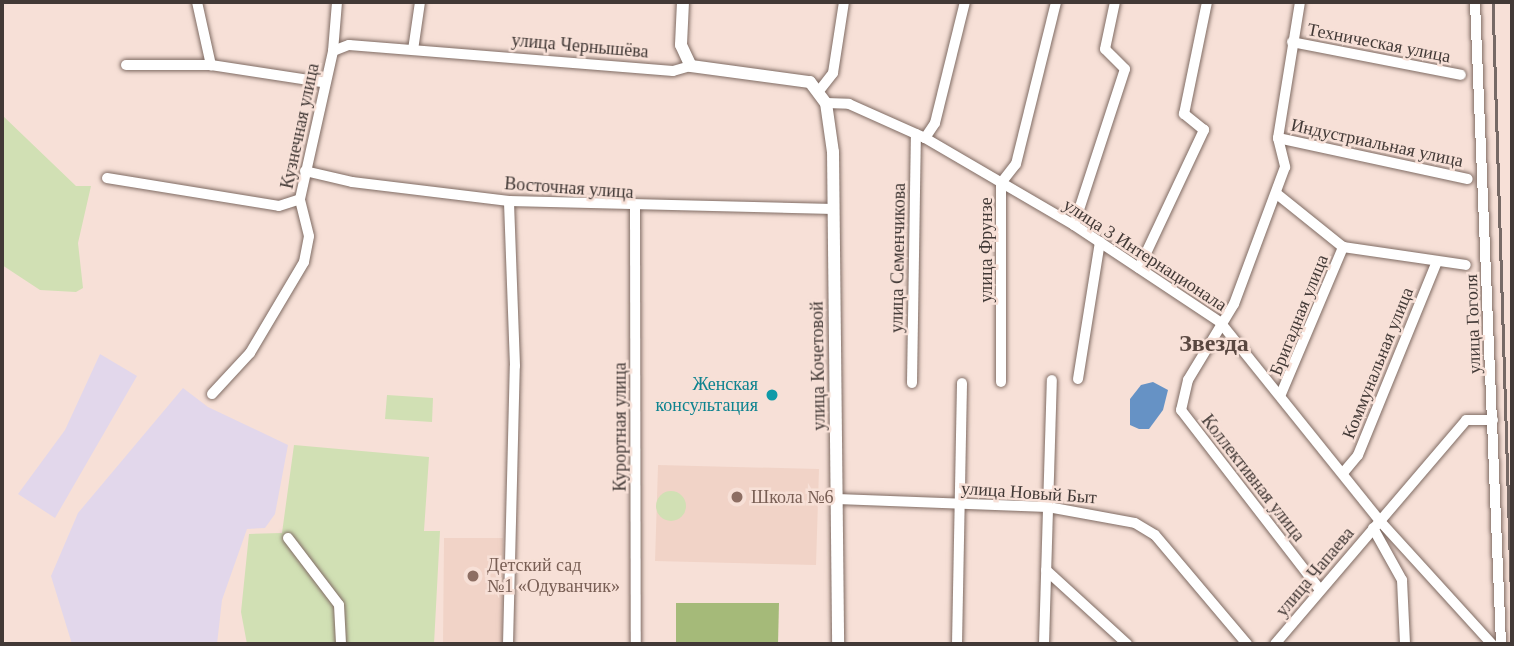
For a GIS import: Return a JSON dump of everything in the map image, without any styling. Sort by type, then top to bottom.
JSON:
[{"type":"main road","points":[[683,2],[681,45],[691,66]]},
{"type":"main road","name":"улица Чернышёва","points":[[691,66],[800,79],[819,91]]},
{"type":"main road","name":"улица Кочетовой","points":[[819,91],[826,103],[834,209],[838,644]]},
{"type":"street","points":[[197,2],[211,65]]},
{"type":"street","name":"Кузнечная улица","points":[[212,394],[250,353],[297,282],[309,236],[300,199],[322,82],[333,51],[337,2]]},
{"type":"street","points":[[413,50],[420,2]]},
{"type":"street","points":[[819,91],[833,74],[844,2]]},
{"type":"street","name":"улица Семенчикова","points":[[912,383],[920,136],[935,123],[965,2]]},
{"type":"street","name":"улица Фрунзе","points":[[1002,382],[1001,183],[1016,164],[1056,2]]},
{"type":"street","points":[[1074,225],[1125,69],[1105,49],[1115,2]]},
{"type":"street","points":[[1139,268],[1204,130],[1184,114],[1206,2]]},
{"type":"street","points":[[1220,322],[1277,194],[1285,167],[1278,138],[1300,2]]},
{"type":"street","name":"улица Гоголя","points":[[1475,2],[1501,644]]},
{"type":"street","name":"Техническая улица","points":[[1292,42],[1461,75]]},
{"type":"street","name":"улица Чернышёва","points":[[333,51],[349,45],[673,71],[691,66]]},
{"type":"street","points":[[126,65],[211,65],[322,82]]},
{"type":"street","name":"улица 3 Интернационала","points":[[826,103],[849,104],[920,136],[1074,225],[1220,322],[1343,473],[1376,524],[1492,644]]},
{"type":"street","name":"Индустриальная улица","points":[[1278,138],[1468,179]]},
{"type":"street","name":"Восточная улица","points":[[305,171],[352,183],[509,201],[635,209],[834,209]]},
{"type":"street","points":[[107,178],[279,206],[300,199]]},
{"type":"street","points":[[1277,194],[1343,247],[1466,265]]},
{"type":"street","points":[[508,644],[515,366],[509,201]]},
{"type":"street","name":"Курортная улица","points":[[635,209],[636,644]]},
{"type":"street","points":[[1079,379],[1100,242]]},
{"type":"street","name":"Бригадная улица","points":[[1281,394],[1343,247]]},
{"type":"street","name":"Коммунальная улица","points":[[1343,473],[1358,455],[1437,261]]},
{"type":"street","name":"Коллективная улица","points":[[1220,322],[1188,380],[1181,410],[1320,590]]},
{"type":"street","points":[[1044,644],[1052,380]]},
{"type":"street","points":[[957,644],[962,383]]},
{"type":"street","name":"улица Чапаева","points":[[1275,644],[1466,420],[1493,420]]},
{"type":"street","name":"улица Новый Быт","points":[[837,499],[1048,507],[1107,515],[1155,535],[1247,644]]},
{"type":"street","points":[[1376,524],[1402,580],[1405,644]]},
{"type":"street","points":[[288,538],[339,605],[341,644]]},
{"type":"street","points":[[1046,570],[1128,644]]},
{"type":"shaded area","points":[[100,354],[137,376],[55,518],[18,494],[65,430]]},
{"type":"shaded area","points":[[183,388],[208,407],[288,445],[275,514],[265,528],[247,529],[222,600],[217,644],[72,644],[51,576],[78,513]]},
{"type":"shaded area","name":"Школа №6","points":[[658,465],[819,469],[816,565],[655,561]]},
{"type":"shaded area","name":"Детский сад №1 «Одуванчик»","points":[[444,538],[503,538],[502,644],[443,644]]},
{"type":"green space","points":[[2,115],[76,186],[91,186],[78,243],[83,288],[76,292],[40,290],[2,265]]},
{"type":"green space","points":[[387,395],[433,398],[432,422],[385,419]]},
{"type":"green space","points":[[294,445],[429,457],[424,531],[440,531],[434,644],[247,644],[241,612],[249,534],[282,533]]},
{"type":"green space","points":[[671,491],[682,495],[686,506],[682,517],[671,521],[660,517],[656,506],[660,495]]},
{"type":"green space","points":[[676,603],[779,603],[778,644],[676,644]]},
{"type":"water","points":[[1153,382],[1168,390],[1163,410],[1149,429],[1139,429],[1130,425],[1130,399],[1141,385]]},
{"type":"railway","points":[[1493,2],[1512,615]]},
{"type":"place","name":"Женская консультация","points":[[772,395]]},
{"type":"place","name":"Школа №6","points":[[737,497]]},
{"type":"place","name":"Детский сад №1 «Одуванчик»","points":[[473,576]]},
{"type":"district","name":"Звезда","points":[[1214,344]]}]
